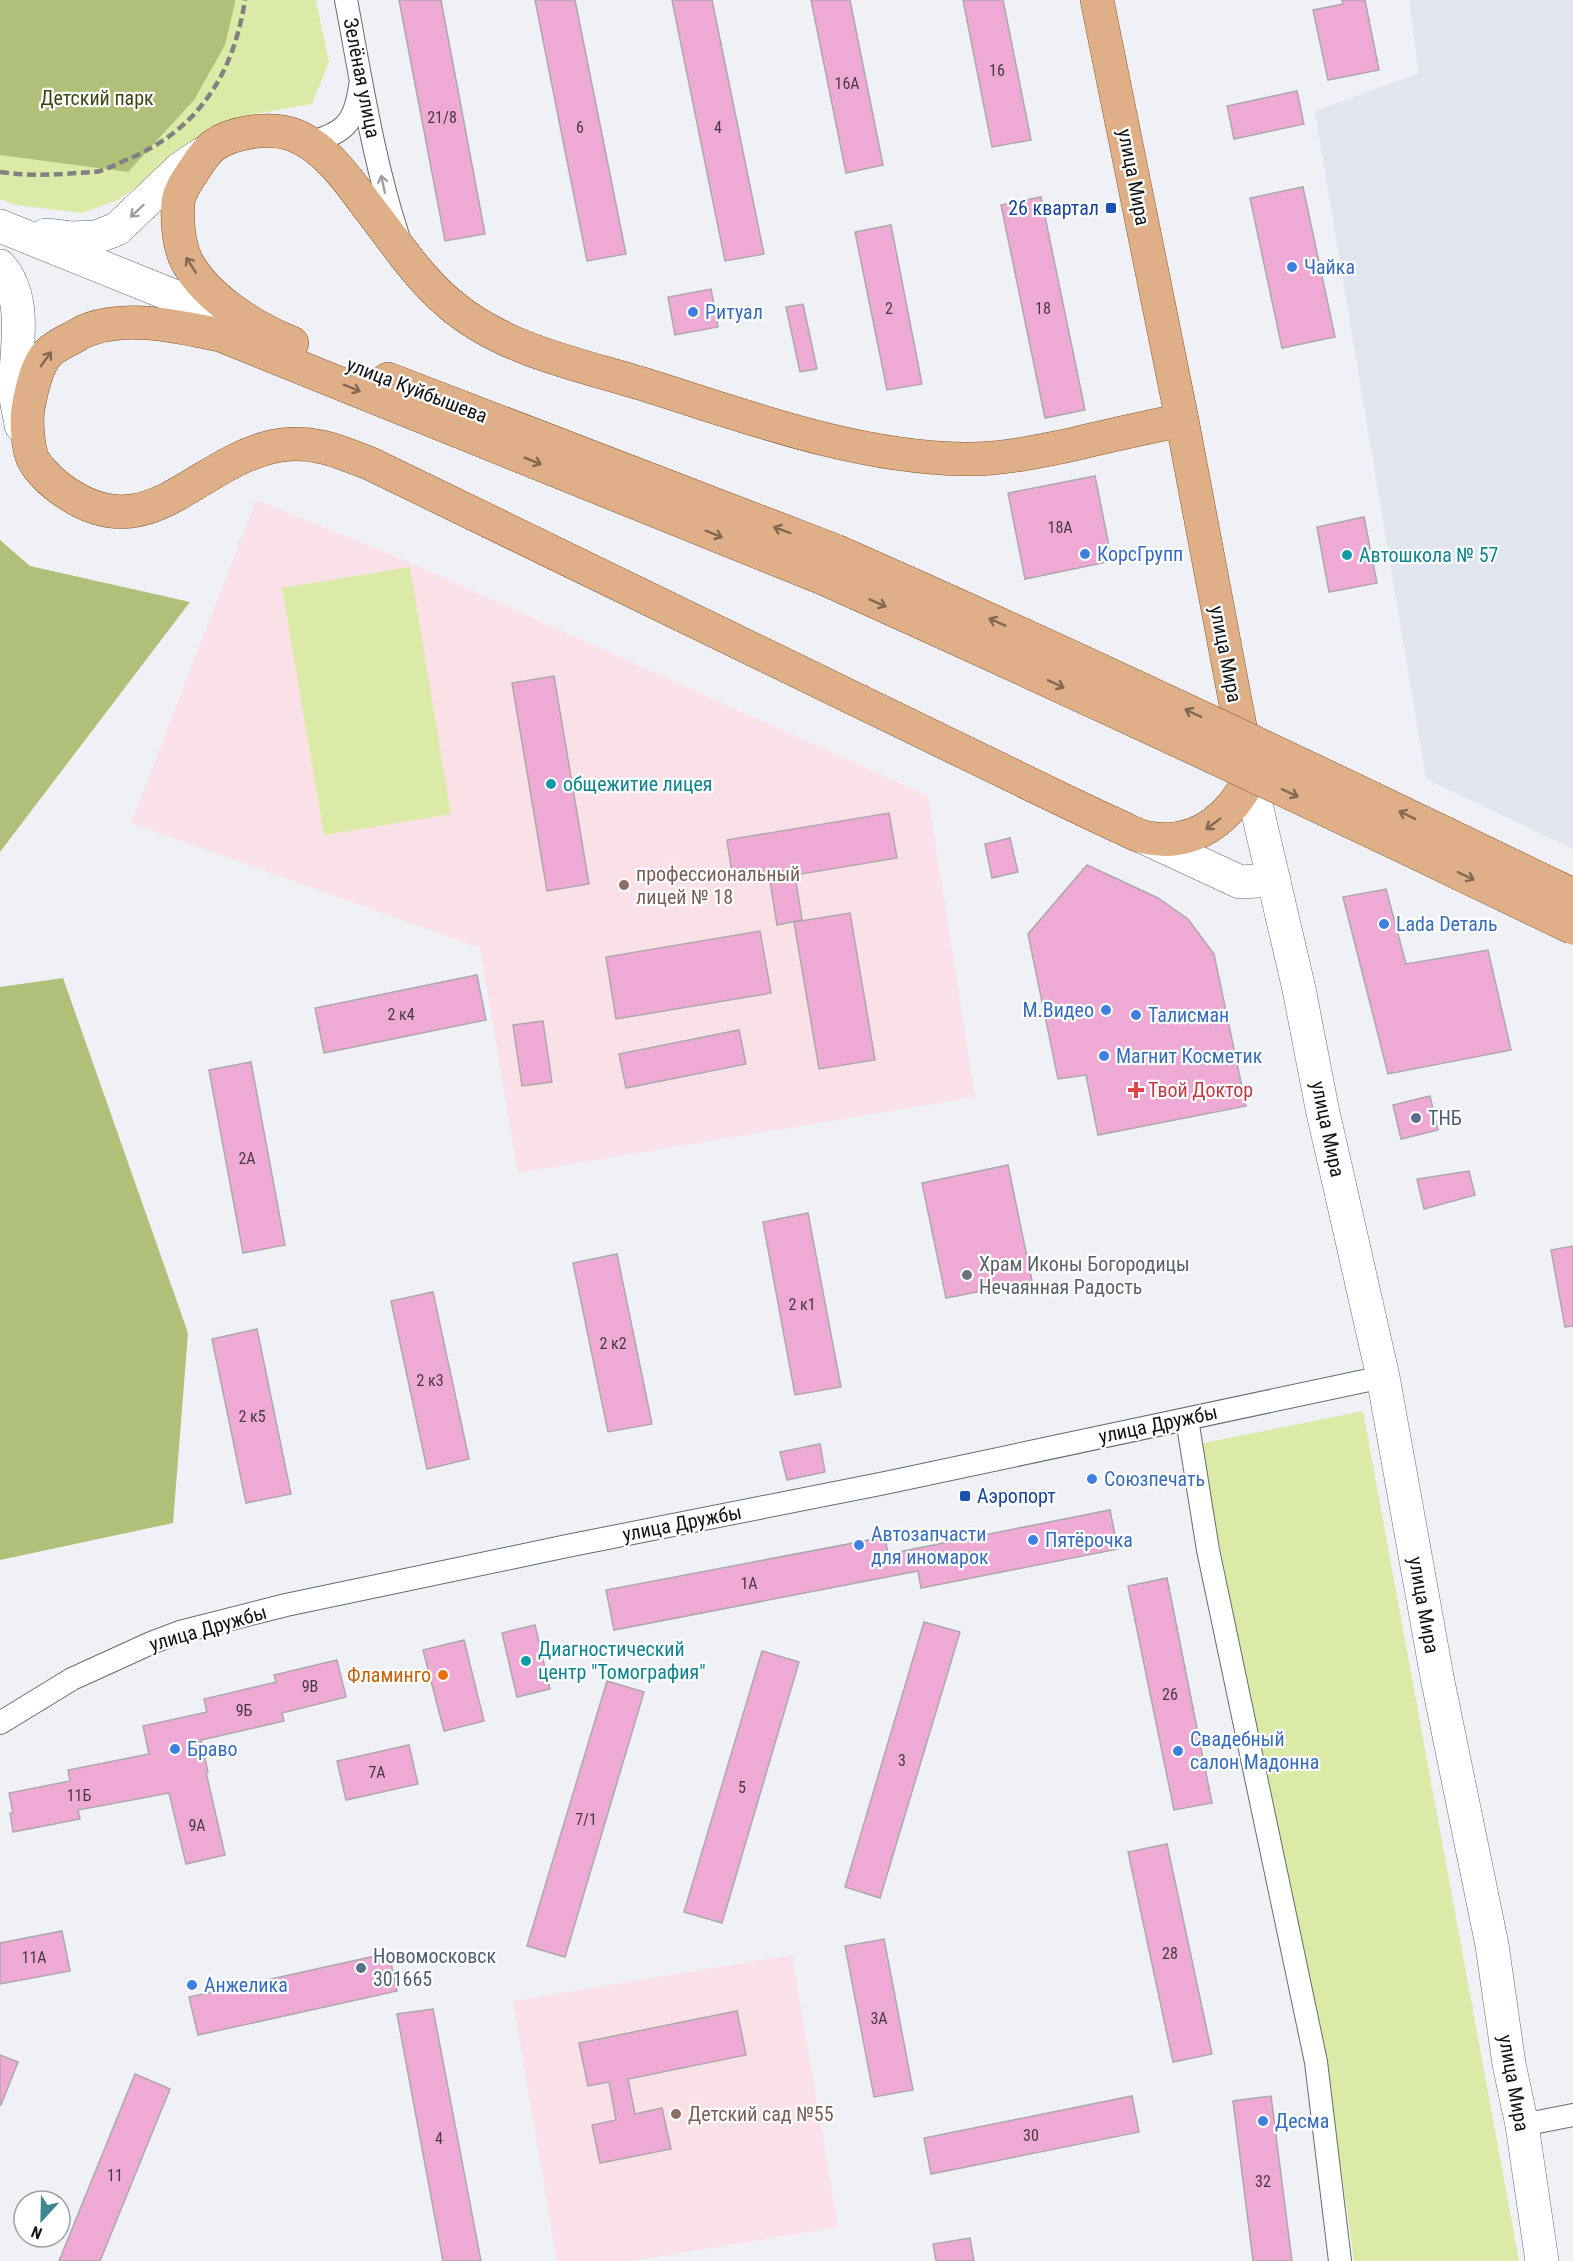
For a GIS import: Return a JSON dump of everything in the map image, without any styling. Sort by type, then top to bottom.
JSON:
[{"type":"main road","name":"улица Мира","points":[[1097,0],[1182,420],[1250,779],[1383,1377],[1437,1677],[1492,1945],[1509,2064],[1522,2125],[1542,2261]]},
{"type":"main road","points":[[0,226],[47,236],[96,237],[117,229],[180,169],[213,146],[258,131],[276,131],[292,135],[325,156],[347,180],[432,288],[451,306],[476,324],[531,350],[756,419],[864,448],[925,457],[981,459],[1035,452],[1182,420]]},
{"type":"main road","points":[[213,146],[199,162],[179,196],[177,219],[179,240],[187,262],[204,286],[264,332]]},
{"type":"main road","name":"улица Куйбышева","points":[[0,226],[831,565]]},
{"type":"main road","name":"улица Куйбышева","points":[[0,249],[220,335],[831,565]]},
{"type":"main road","points":[[0,266],[13,290],[18,317],[19,350],[16,397],[24,436],[31,456],[52,482],[73,499],[97,508],[120,512],[143,509],[166,500],[242,457],[298,442],[331,448],[371,464],[1056,797],[1240,882],[1274,880]]},
{"type":"main road","points":[[31,456],[28,413],[31,392],[45,356],[63,342],[90,329],[137,324],[167,325],[220,335]]},
{"type":"main road","points":[[831,565],[998,622],[1573,895]]},
{"type":"main road","points":[[831,565],[1015,664],[1573,928]]},
{"type":"main road","points":[[1143,837],[1175,839],[1204,830],[1217,822],[1242,794],[1250,779]]},
{"type":"street","name":"Зелёная улица","points":[[346,0],[376,155],[347,180]]},
{"type":"street","points":[[307,143],[334,134],[347,123],[357,108],[361,78]]},
{"type":"street","points":[[376,155],[386,200],[404,253]]},
{"type":"street","name":"улица Дружбы","points":[[0,1724],[72,1679],[120,1656],[180,1632],[246,1615],[567,1545],[885,1483],[1383,1377]]},
{"type":"street","points":[[1186,1419],[1208,1550],[1316,2062],[1340,2261]]},
{"type":"street","points":[[1522,2125],[1573,2115]]},
{"type":"shaded area","points":[[1409,0],[1573,0],[1573,849],[1426,779],[1315,111],[1419,73]]},
{"type":"shaded area","name":"профессиональный лицей № 18","points":[[256,500],[404,560],[928,796],[975,1097],[518,1173],[480,948],[131,823]]},
{"type":"shaded area","name":"Детский сад №55","points":[[792,1955],[838,2227],[633,2261],[557,2261],[513,2001]]},
{"type":"green space","name":"Детский парк","points":[[0,0],[316,0],[329,62],[312,104],[243,116],[116,201],[82,213],[15,205],[0,199]]},
{"type":"green space","name":"Детский парк","points":[[0,0],[235,0],[235,3],[225,45],[194,100],[128,172],[0,155]]},
{"type":"green space","points":[[0,540],[30,566],[190,602],[0,852]]},
{"type":"green space","points":[[410,567],[451,814],[324,835],[282,588]]},
{"type":"green space","points":[[63,978],[188,1333],[173,1523],[0,1560],[0,987]]},
{"type":"green space","points":[[1363,1411],[1519,2261],[1354,2261],[1341,2168],[1314,2011],[1199,1444]]},
{"type":"building","points":[[399,0],[441,0],[485,234],[445,241]]},
{"type":"building","points":[[535,0],[575,0],[626,254],[587,261]]},
{"type":"building","points":[[672,0],[712,0],[764,254],[725,261]]},
{"type":"building","points":[[811,0],[850,0],[883,165],[846,173]]},
{"type":"building","points":[[963,0],[1003,0],[1031,140],[992,147]]},
{"type":"building","points":[[1342,0],[1365,0],[1379,70],[1328,80],[1313,10],[1343,4]]},
{"type":"building","points":[[1297,91],[1304,124],[1234,139],[1227,106]]},
{"type":"building","name":"Чайка","points":[[1303,187],[1335,337],[1282,348],[1250,198]]},
{"type":"building","points":[[1041,197],[1085,410],[1045,418],[1001,205]]},
{"type":"building","points":[[891,225],[922,384],[887,390],[855,232]]},
{"type":"building","name":"Ритуал","points":[[711,289],[718,327],[675,335],[668,297]]},
{"type":"building","points":[[803,304],[817,369],[800,372],[786,307]]},
{"type":"building","points":[[1095,476],[1112,561],[1025,579],[1008,493]]},
{"type":"building","name":"Автошкола № 57","points":[[1364,517],[1377,583],[1329,592],[1317,527]]},
{"type":"building","name":"общежитие лицея","points":[[554,676],[589,884],[547,891],[512,683]]},
{"type":"building","points":[[889,813],[897,858],[795,875],[802,920],[777,925],[769,875],[733,880],[727,840]]},
{"type":"building","points":[[1010,838],[1018,872],[992,878],[985,844]]},
{"type":"building","name":"Талисман","points":[[1087,865],[1158,898],[1188,919],[1214,954],[1246,1106],[1098,1135],[1086,1075],[1058,1079],[1028,934]]},
{"type":"building","points":[[1386,889],[1406,964],[1488,950],[1511,1050],[1388,1074],[1343,897]]},
{"type":"building","points":[[850,913],[875,1060],[819,1069],[794,922]]},
{"type":"building","points":[[760,931],[771,993],[616,1019],[606,957]]},
{"type":"building","points":[[477,975],[486,1020],[324,1053],[315,1008]]},
{"type":"building","points":[[543,1021],[552,1082],[522,1086],[513,1025]]},
{"type":"building","points":[[739,1030],[746,1064],[626,1088],[619,1054]]},
{"type":"building","points":[[251,1062],[285,1245],[243,1253],[209,1070]]},
{"type":"building","name":"ТНБ","points":[[1430,1096],[1438,1130],[1401,1139],[1393,1105]]},
{"type":"building","points":[[1008,1165],[1032,1281],[946,1298],[922,1183]]},
{"type":"building","points":[[1469,1171],[1475,1195],[1424,1209],[1417,1179]]},
{"type":"building","points":[[808,1213],[841,1387],[795,1395],[763,1222]]},
{"type":"building","points":[[1573,1246],[1573,1326],[1565,1327],[1551,1250]]},
{"type":"building","points":[[617,1254],[652,1424],[608,1432],[573,1263]]},
{"type":"building","points":[[433,1292],[469,1459],[427,1469],[391,1301]]},
{"type":"building","points":[[257,1329],[291,1494],[246,1503],[212,1339]]},
{"type":"building","points":[[820,1444],[825,1472],[787,1480],[780,1452]]},
{"type":"building","points":[[1110,1510],[1118,1549],[921,1588],[918,1571],[614,1630],[606,1590],[885,1537],[888,1554]]},
{"type":"building","points":[[1167,1578],[1212,1803],[1174,1810],[1128,1586]]},
{"type":"building","points":[[924,1622],[960,1632],[880,1898],[845,1887]]},
{"type":"building","name":"Диагностический центр \"Томография\"","points":[[535,1625],[550,1689],[517,1697],[502,1633]]},
{"type":"building","points":[[464,1640],[484,1721],[444,1731],[423,1650]]},
{"type":"building","points":[[762,1651],[799,1662],[722,1923],[684,1912]]},
{"type":"building","points":[[337,1660],[346,1697],[282,1713],[284,1721],[201,1740],[225,1855],[186,1864],[169,1793],[78,1810],[80,1819],[13,1832],[10,1813],[13,1813],[9,1793],[70,1781],[68,1770],[149,1754],[143,1726],[207,1712],[204,1699],[276,1682],[274,1675]]},
{"type":"building","points":[[607,1681],[644,1692],[565,1957],[527,1946]]},
{"type":"building","points":[[409,1745],[418,1784],[346,1800],[337,1761]]},
{"type":"building","points":[[1167,1844],[1212,2054],[1173,2062],[1128,1852]]},
{"type":"building","points":[[62,1931],[70,1971],[0,1984],[0,1943]]},
{"type":"building","points":[[884,1939],[913,2090],[874,2097],[845,1946]]},
{"type":"building","points":[[389,1953],[397,1991],[198,2035],[189,1997]]},
{"type":"building","points":[[433,2009],[481,2261],[443,2261],[397,2014]]},
{"type":"building","points":[[737,2011],[746,2055],[628,2079],[635,2114],[662,2108],[671,2149],[600,2163],[592,2125],[616,2120],[609,2082],[588,2086],[579,2043]]},
{"type":"building","points":[[0,2055],[18,2062],[1,2105],[0,2105]]},
{"type":"building","points":[[135,2074],[170,2089],[100,2261],[59,2261],[64,2249],[72,2249],[72,2229]]},
{"type":"building","points":[[1132,2096],[1139,2132],[931,2174],[924,2138]]},
{"type":"building","points":[[1271,2096],[1292,2261],[1253,2261],[1233,2101]]},
{"type":"building","points":[[970,2238],[974,2261],[936,2261],[933,2244]]},
{"type":"railway","points":[[0,172],[38,175],[97,172],[151,148],[173,133],[192,117],[208,98],[221,76],[239,28],[245,0]]},
{"type":"place","name":"26 квартал","points":[[1111,208]]},
{"type":"place","name":"Чайка","points":[[1292,267]]},
{"type":"place","name":"Ритуал","points":[[693,312]]},
{"type":"place","name":"КорсГрупп","points":[[1085,554]]},
{"type":"place","name":"Автошкола № 57","points":[[1347,555]]},
{"type":"place","name":"общежитие лицея","points":[[551,784]]},
{"type":"place","name":"профессиональный лицей № 18","points":[[624,885]]},
{"type":"place","name":"Lada Dеталь","points":[[1384,924]]},
{"type":"place","name":"М.Видео","points":[[1106,1010]]},
{"type":"place","name":"Талисман","points":[[1136,1015]]},
{"type":"place","name":"Магнит Косметик","points":[[1104,1056]]},
{"type":"place","name":"Твой Доктор","points":[[1136,1090]]},
{"type":"place","name":"ТНБ","points":[[1416,1118]]},
{"type":"place","name":"Храм Иконы Богородицы Нечаянная Радость","points":[[967,1275]]},
{"type":"place","name":"Союзпечать","points":[[1092,1479]]},
{"type":"place","name":"Аэропорт","points":[[965,1496]]},
{"type":"place","name":"Пятёрочка","points":[[1033,1540]]},
{"type":"place","name":"Автозапчасти для иномарок","points":[[859,1545]]},
{"type":"place","name":"Диагностический центр \"Томография\"","points":[[526,1661]]},
{"type":"place","name":"Фламинго","points":[[443,1675]]},
{"type":"place","name":"Браво","points":[[175,1749]]},
{"type":"place","name":"Свадебный салон Мадонна","points":[[1178,1751]]},
{"type":"place","name":"Новомосковск 301665","points":[[361,1968]]},
{"type":"place","name":"Анжелика","points":[[192,1985]]},
{"type":"place","name":"Детский сад №55","points":[[676,2114]]},
{"type":"place","name":"Десма","points":[[1263,2121]]}]
